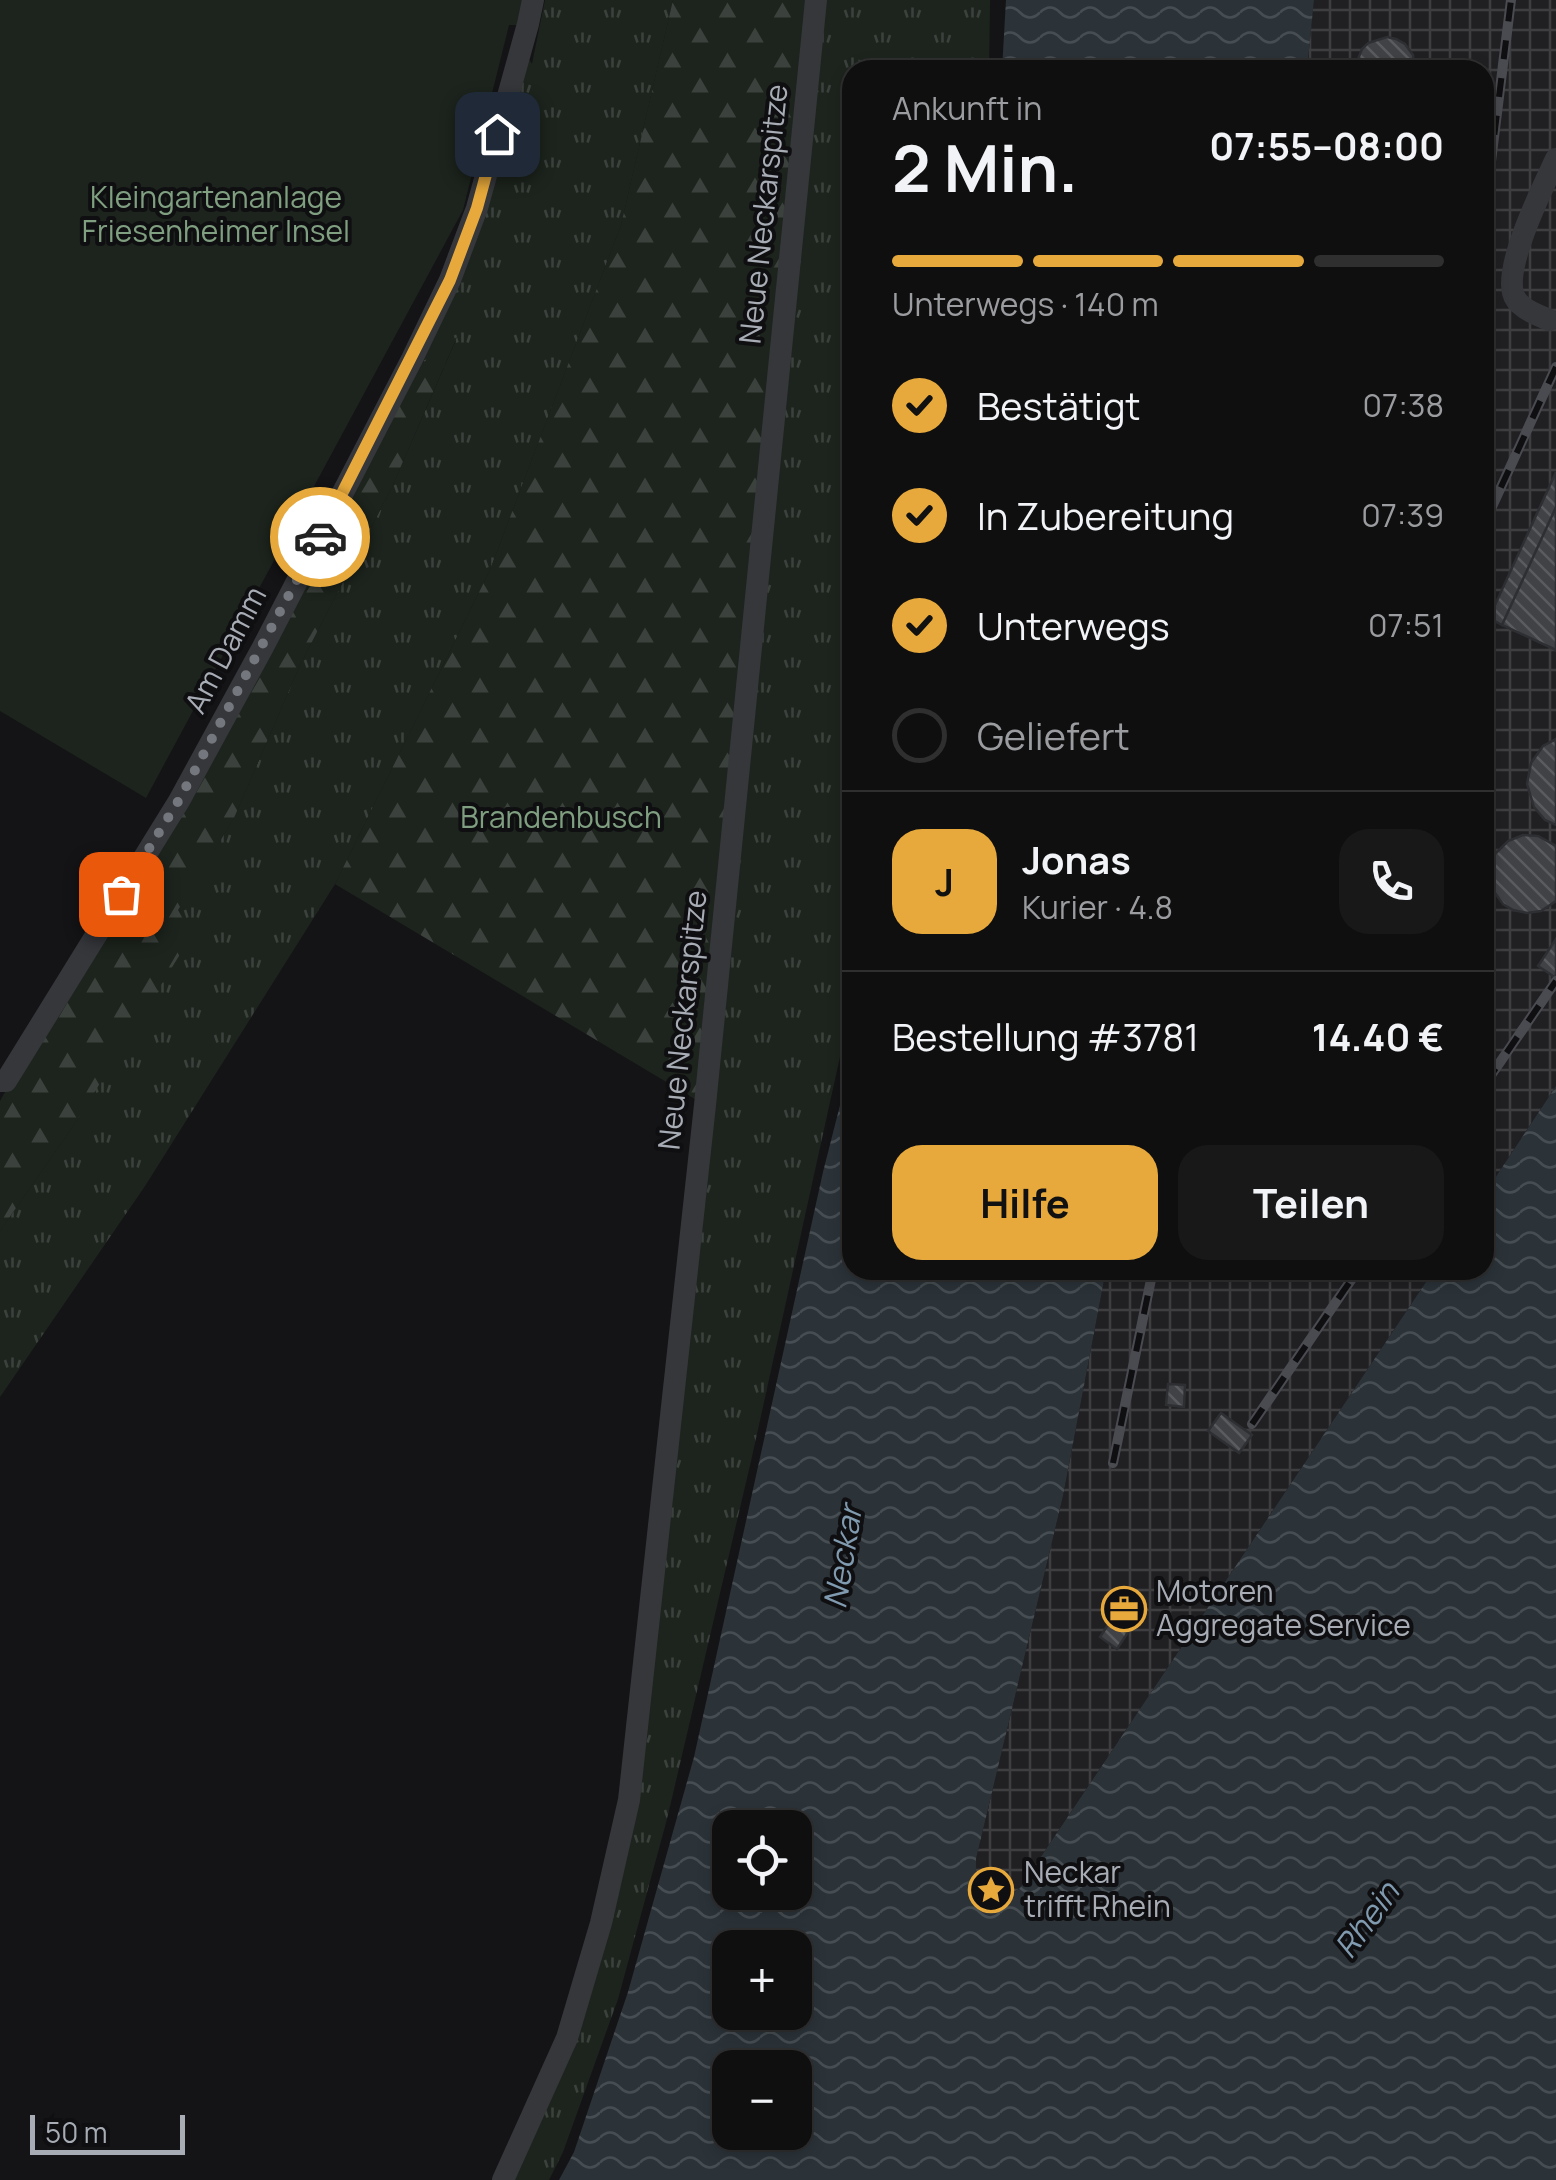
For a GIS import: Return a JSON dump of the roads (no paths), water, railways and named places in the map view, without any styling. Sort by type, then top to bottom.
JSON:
[{"type":"lane","name":"Am Damm","points":[[3,1081],[179,800],[263,647],[419,344],[450,280],[477,208],[532,0]]},
{"type":"lane","name":"Neue Neckarspitze","points":[[503,2180],[566,2038],[601,1922],[629,1800],[705,1104],[816,0]]},
{"type":"lane","points":[[1549,320],[1522,308],[1512,294],[1513,272],[1525,228],[1556,159]]},
{"type":"water","points":[[1006,0],[1314,0],[1308,60],[1003,60]]},
{"type":"water","points":[[1556,1086],[1556,2180],[559,2180],[574,2152],[628,1992],[694,1757],[842,1097],[842,1280],[1104,1280],[1063,1496],[976,1859],[979,1888],[991,1902],[1005,1899],[1020,1888],[1427,1280],[1494,1280],[1494,1179]]},
{"type":"railway","points":[[1494,137],[1511,0]]},
{"type":"railway","points":[[1494,502],[1556,367]]},
{"type":"railway","points":[[1494,1071],[1556,981]]},
{"type":"railway","points":[[1113,1463],[1151,1280]]},
{"type":"railway","points":[[1252,1424],[1351,1280]]},
{"type":"place","name":"Motoren Aggregate Service","points":[[1124,1609]]},
{"type":"place","name":"Neckar trifft Rhein","points":[[991,1890]]},
{"type":"park label","name":"Kleingartenanlage Friesenheimer Insel","points":[[216,215]]},
{"type":"park label","name":"Brandenbusch","points":[[561,818]]},
{"type":"water label","name":"Neckar","points":[[843,1557]]},
{"type":"water label","name":"Rhein","points":[[1367,1920]]}]
